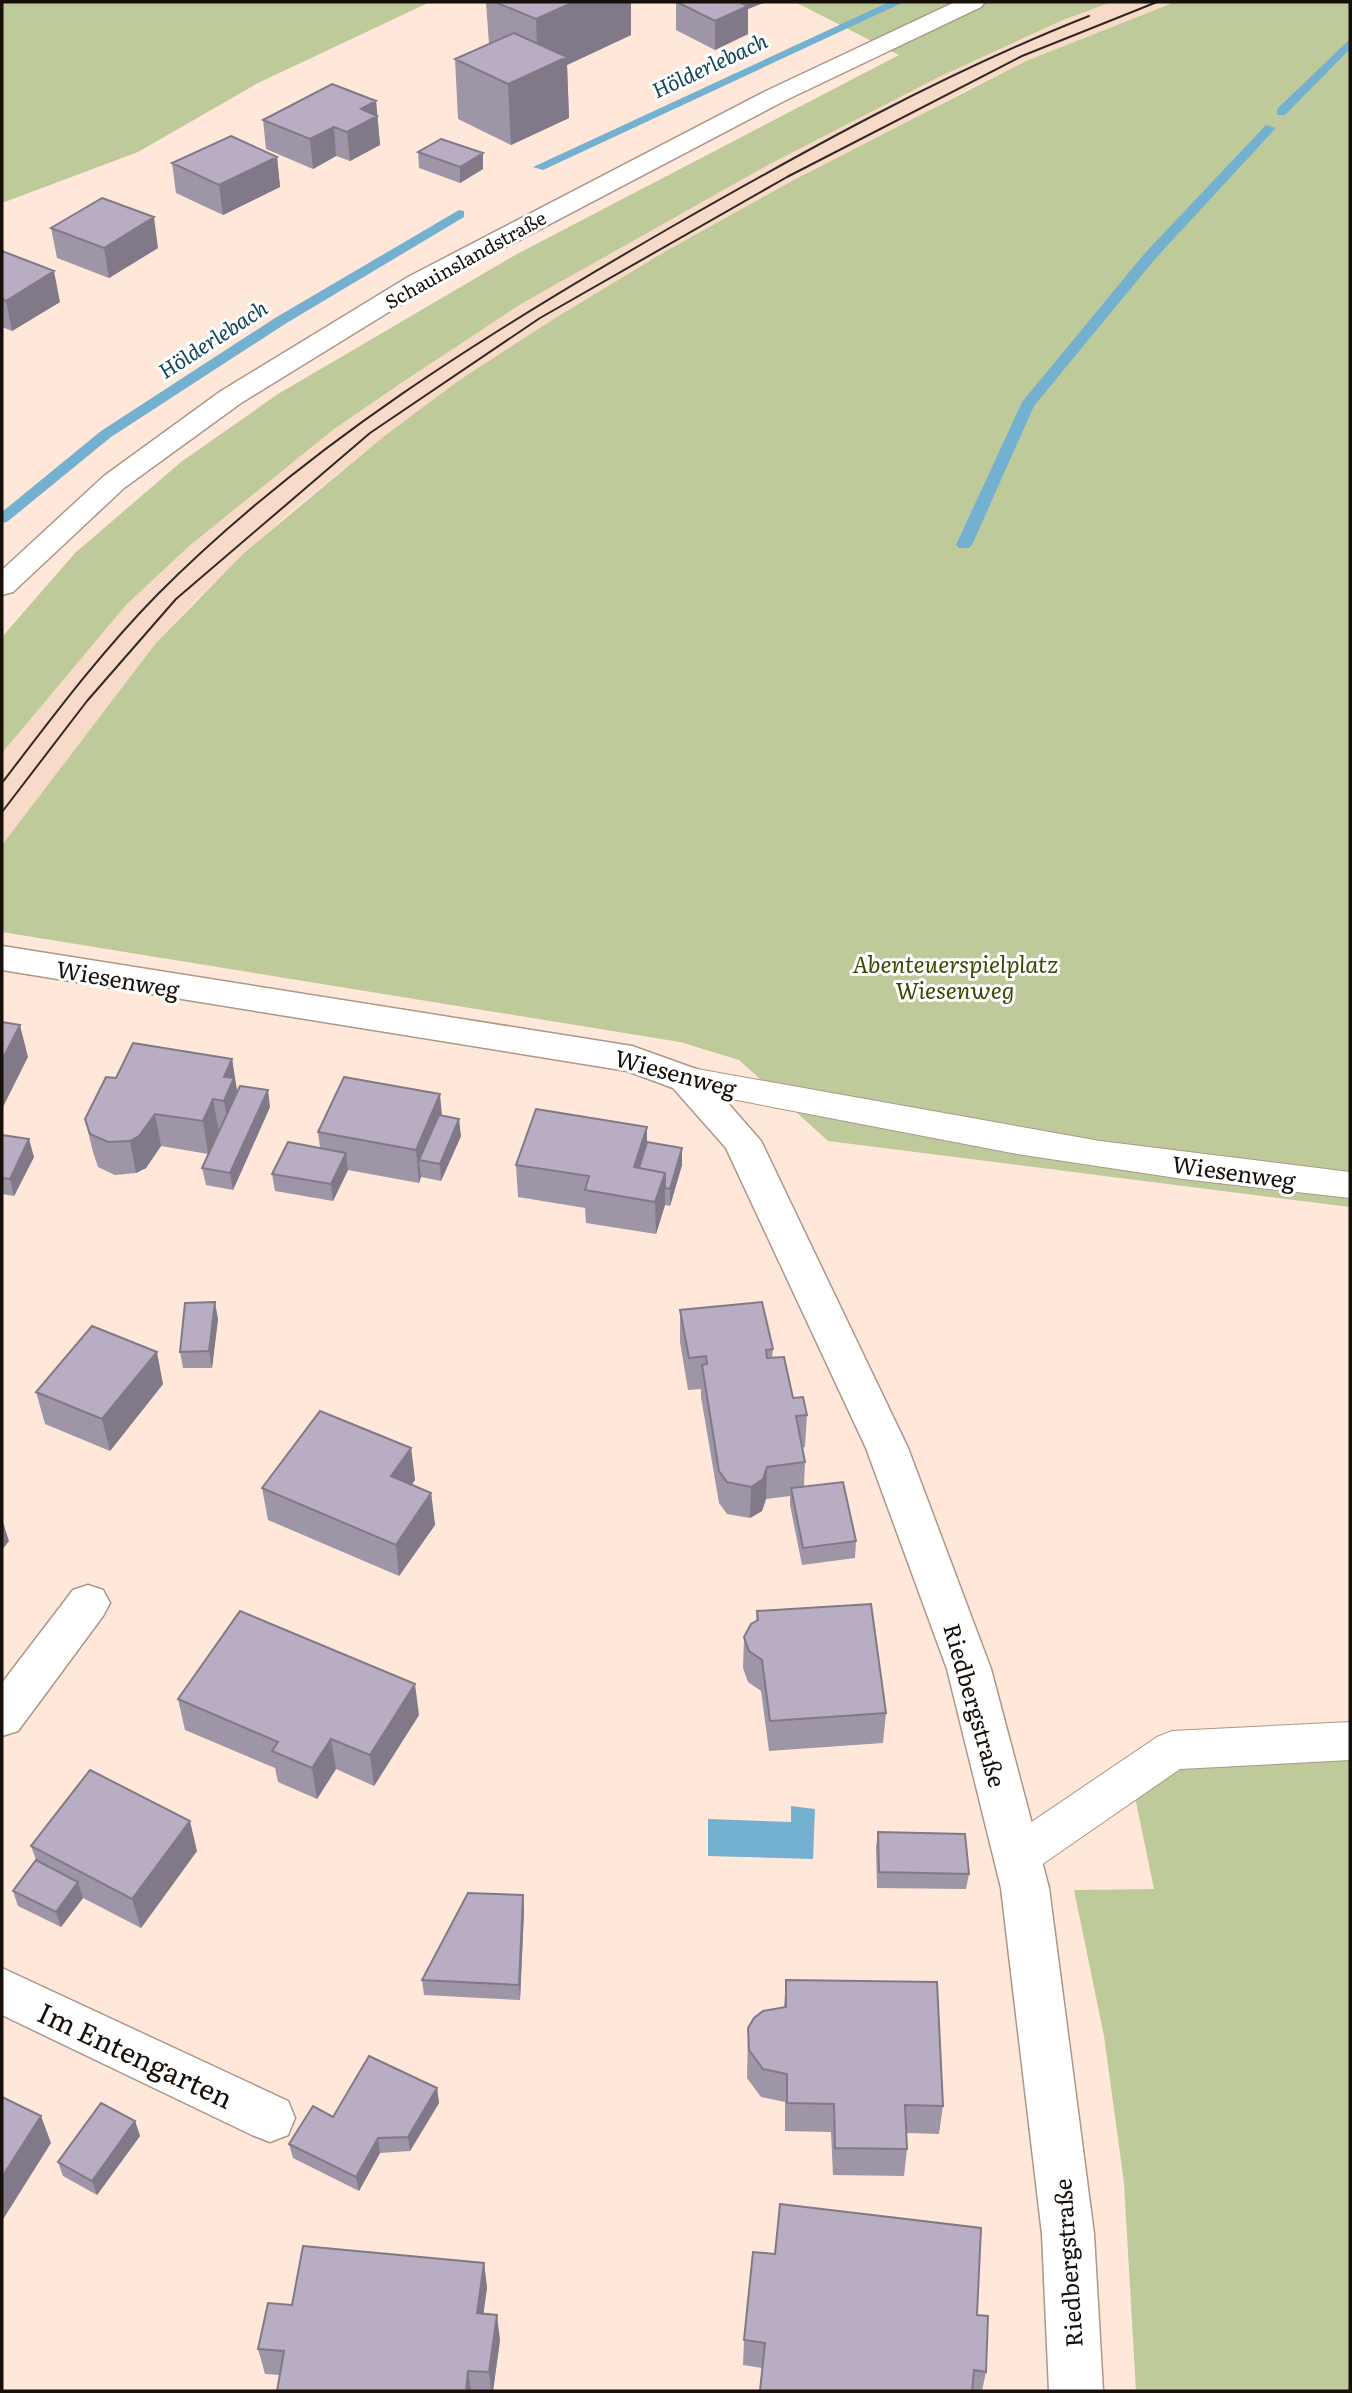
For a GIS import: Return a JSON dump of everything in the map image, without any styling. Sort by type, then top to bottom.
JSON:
[{"type":"street","name":"Schauinslandstraße","points":[[2,586],[114,482],[231,397],[417,283],[775,96],[973,2]]},
{"type":"street","name":"Wiesenweg","points":[[2,958],[593,1052],[632,1059],[686,1079]]},
{"type":"street","name":"Riedbergstraße","points":[[686,1079],[742,1141],[887,1448],[969,1669],[1025,1888],[1069,2234],[1076,2391]]},
{"type":"street","points":[[2,1717],[88,1603]]},
{"type":"street","name":"Im Entengarten","points":[[2,1991],[270,2118]]},
{"type":"lane","name":"Wiesenweg","points":[[686,1079],[900,1121],[1257,1177],[1350,1185]]},
{"type":"lane","points":[[1018,1856],[1172,1749],[1350,1741]]},
{"type":"shaded area","points":[[1112,2],[1175,2],[1026,61],[966,90],[552,320],[458,381],[383,437],[291,511],[195,601],[156,643],[2,845],[2,753],[126,605],[188,547],[334,429],[521,304],[768,165],[939,77],[1063,20]]},
{"type":"green space","points":[[2,2],[430,2],[258,83],[138,152],[2,203]]},
{"type":"green space","points":[[795,2],[1112,2],[1063,20],[939,77],[768,165],[521,304],[400,384],[334,429],[188,547],[126,605],[2,753],[2,637],[75,553],[181,462],[278,394],[517,254],[899,55]]},
{"type":"green space","name":"Abenteuerspielplatz Wiesenweg","points":[[1175,2],[1350,2],[1350,1207],[828,1141],[739,1060],[680,1042],[2,932],[2,845],[156,643],[244,553],[383,437],[458,381],[552,320],[666,251],[792,181],[1026,61]]},
{"type":"green space","points":[[1350,1760],[1350,2391],[1136,2391],[1124,2183],[1104,2036],[1074,1890],[1154,1889],[1135,1797],[1181,1762]]},
{"type":"water","points":[[791,1806],[815,1809],[813,1859],[708,1856],[708,1819],[791,1822]]},
{"type":"building","points":[[495,2],[574,2],[536,19]]},
{"type":"building","points":[[677,2],[739,2],[748,6],[715,21]]},
{"type":"building","points":[[514,33],[567,57],[508,84],[455,59]]},
{"type":"building","points":[[332,84],[376,101],[361,109],[377,116],[347,132],[334,127],[310,139],[263,120]]},
{"type":"building","points":[[231,136],[277,157],[219,185],[172,163]]},
{"type":"building","points":[[441,139],[483,153],[460,167],[418,152]]},
{"type":"building","points":[[102,198],[154,217],[104,248],[51,228]]},
{"type":"building","points":[[2,251],[54,271],[6,301],[2,299]]},
{"type":"building","points":[[2,1022],[20,1025],[2,1060]]},
{"type":"building","points":[[133,1043],[232,1059],[224,1077],[234,1078],[224,1101],[213,1099],[203,1121],[155,1114],[139,1136],[130,1141],[108,1142],[90,1134],[85,1119],[106,1077],[116,1078]]},
{"type":"building","points":[[344,1077],[440,1094],[416,1150],[318,1132]]},
{"type":"building","points":[[240,1086],[268,1090],[230,1173],[202,1168]]},
{"type":"building","points":[[536,1109],[647,1127],[634,1167],[665,1173],[655,1202],[585,1190],[589,1176],[516,1165]]},
{"type":"building","points":[[439,1115],[459,1119],[440,1164],[419,1160]]},
{"type":"building","points":[[2,1135],[29,1139],[10,1179],[2,1178]]},
{"type":"building","points":[[288,1142],[346,1153],[331,1184],[272,1174]]},
{"type":"building","points":[[647,1142],[682,1148],[670,1189],[665,1188],[665,1173],[639,1168]]},
{"type":"building","points":[[215,1302],[209,1351],[180,1352],[185,1303]]},
{"type":"building","points":[[762,1302],[773,1349],[766,1350],[767,1358],[784,1357],[793,1398],[803,1397],[807,1415],[796,1416],[805,1462],[767,1467],[763,1479],[751,1487],[727,1482],[719,1471],[702,1365],[707,1364],[706,1356],[689,1358],[680,1310]]},
{"type":"building","points":[[92,1326],[157,1352],[102,1419],[36,1392]]},
{"type":"building","points":[[320,1411],[411,1448],[391,1476],[431,1493],[396,1545],[262,1488]]},
{"type":"building","points":[[843,1482],[856,1541],[803,1548],[791,1488]]},
{"type":"building","points":[[871,1604],[886,1713],[770,1721],[762,1660],[749,1651],[744,1637],[751,1624],[758,1620],[757,1611]]},
{"type":"building","points":[[240,1611],[415,1684],[370,1755],[331,1739],[312,1768],[272,1751],[278,1742],[178,1699]]},
{"type":"building","points":[[90,1770],[190,1821],[132,1899],[31,1846]]},
{"type":"building","points":[[878,1832],[965,1834],[969,1874],[879,1872]]},
{"type":"building","points":[[36,1860],[78,1882],[56,1912],[13,1891]]},
{"type":"building","points":[[468,1893],[523,1895],[519,1985],[422,1980]]},
{"type":"building","points":[[786,1980],[937,1982],[943,2106],[905,2105],[907,2149],[835,2148],[834,2104],[787,2103],[787,2074],[763,2069],[749,2050],[748,2028],[754,2018],[763,2011],[786,2007]]},
{"type":"building","points":[[369,2056],[437,2088],[408,2137],[378,2138],[356,2177],[289,2144],[313,2106],[333,2117]]},
{"type":"building","points":[[2,2097],[41,2116],[2,2177]]},
{"type":"building","points":[[101,2103],[135,2121],[92,2181],[58,2162]]},
{"type":"building","points":[[780,2204],[981,2228],[977,2315],[988,2316],[986,2372],[974,2370],[972,2391],[760,2391],[765,2343],[744,2340],[753,2252],[775,2254]]},
{"type":"building","points":[[303,2246],[484,2263],[477,2313],[497,2315],[489,2372],[468,2371],[466,2391],[277,2391],[284,2351],[258,2349],[268,2303],[292,2305]]},
{"type":"waterway","name":"Hölderlebach","points":[[539,167],[898,2]]},
{"type":"waterway","points":[[1281,112],[1350,43]]},
{"type":"waterway","points":[[964,545],[1027,405],[1150,256],[1270,128]]},
{"type":"waterway","name":"Hölderlebach","points":[[2,519],[106,434],[280,321],[459,214]]},
{"type":"tram line","points":[[2,812],[87,701],[176,599],[370,433],[540,318],[787,177],[1022,56],[1157,2]]},
{"type":"tram line","points":[[2,783],[96,663],[157,595],[215,540],[275,489],[402,394],[536,307],[775,169],[929,87],[1089,16]]}]
